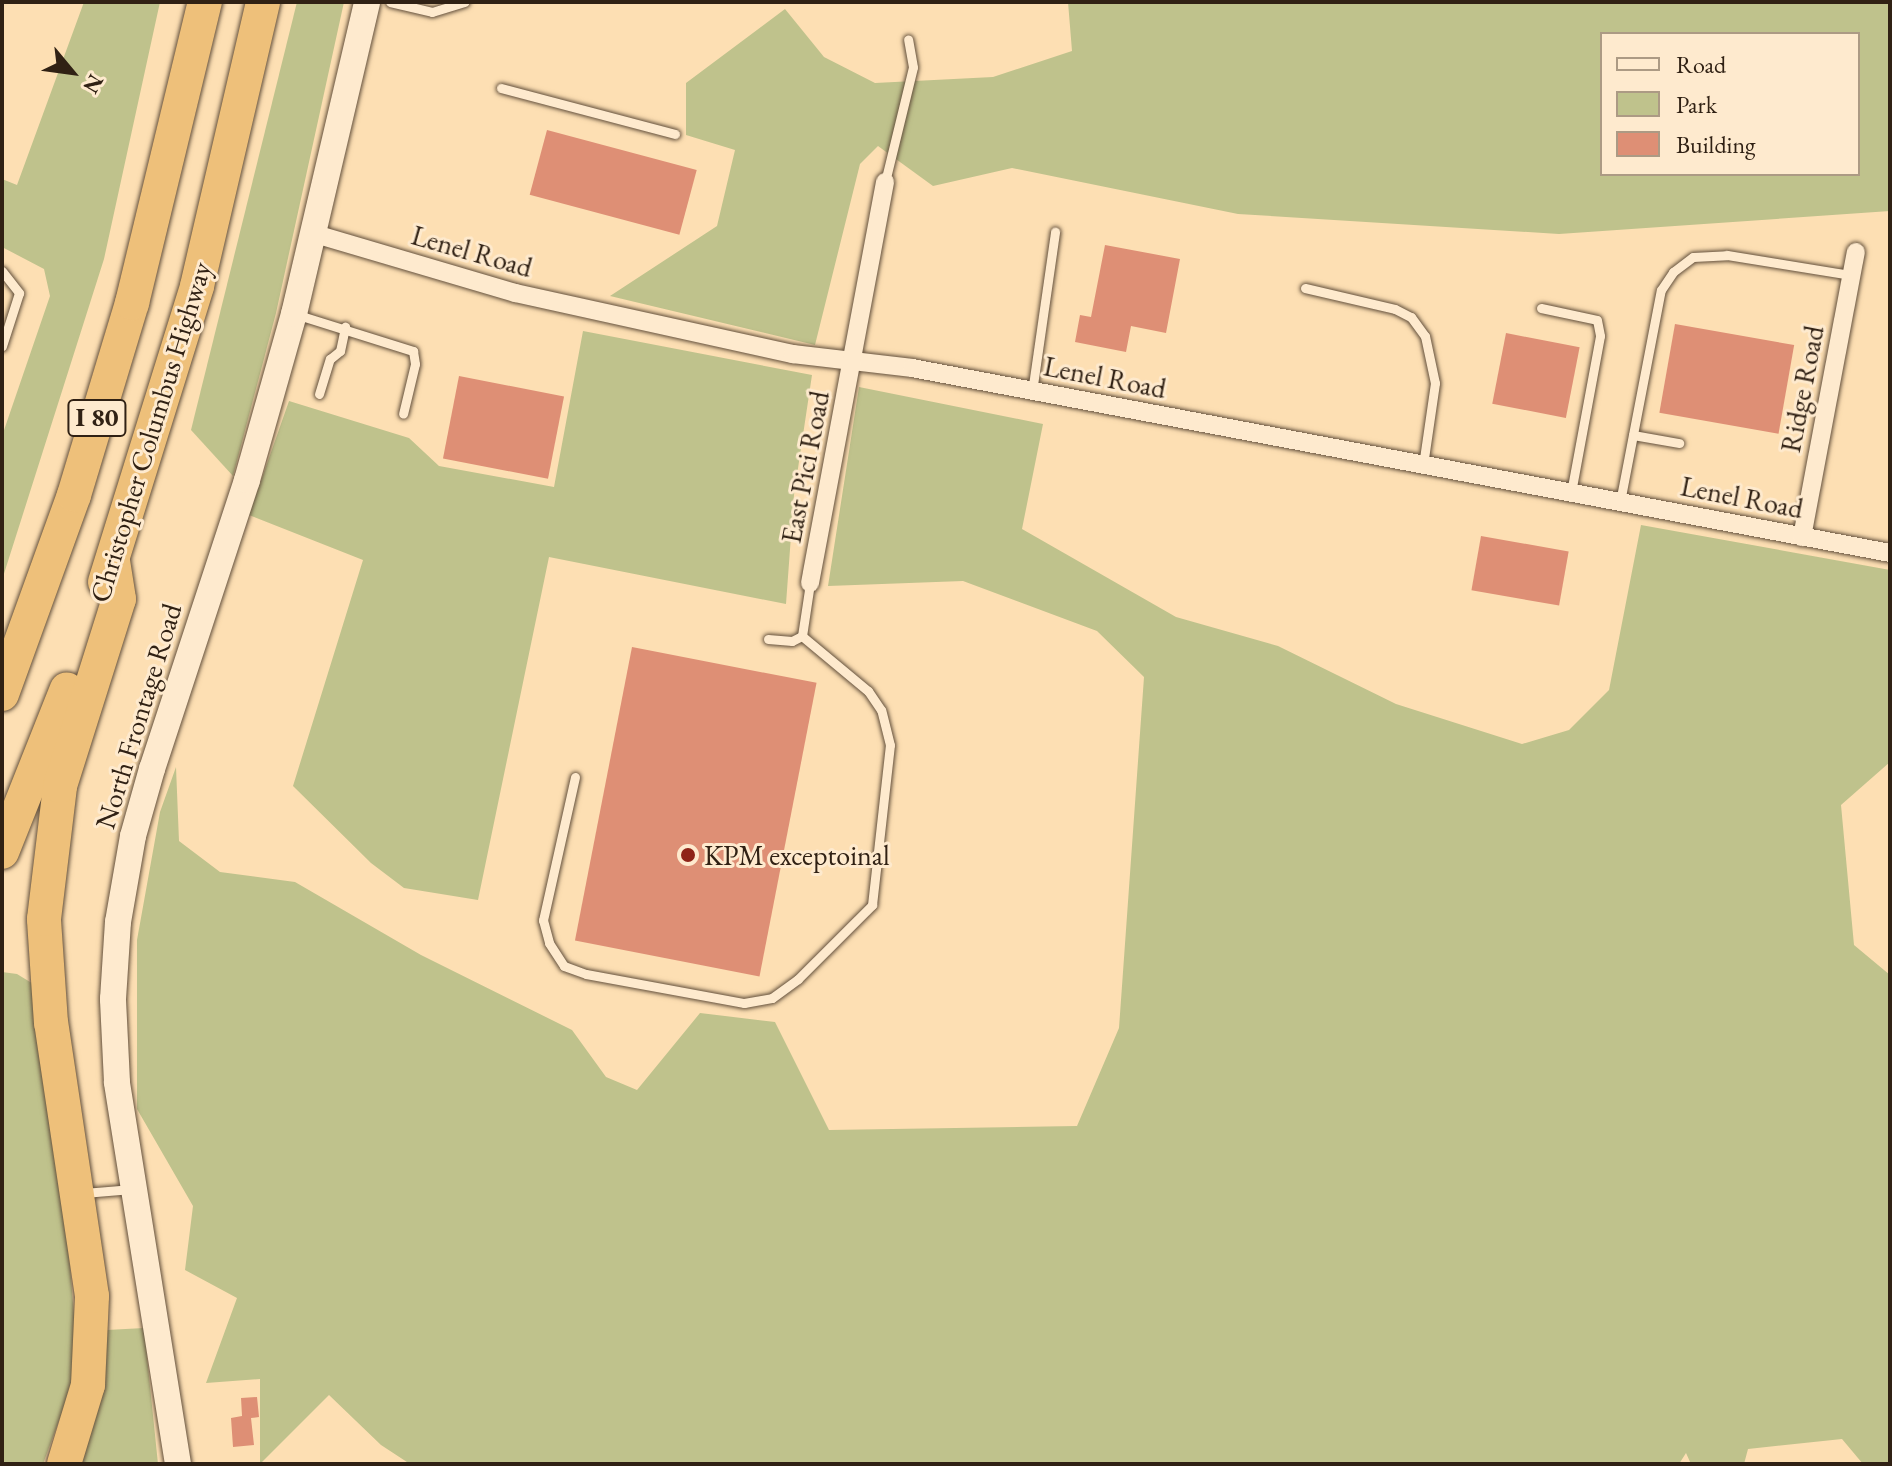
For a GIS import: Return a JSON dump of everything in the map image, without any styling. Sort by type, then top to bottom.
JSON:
[{"type":"highway","name":"Christopher Columbus Highway","points":[[2,694],[74,495],[132,303],[205,2]]},
{"type":"highway","name":"Christopher Columbus Highway","points":[[2,852],[113,561],[197,286],[263,2]]},
{"type":"highway","points":[[64,1464],[84,1400],[93,1340],[90,1263],[51,1023],[44,919],[47,859],[60,786],[119,599],[113,561]]},
{"type":"main road","name":"North Frontage Road","points":[[178,1464],[132,1189],[114,1040],[115,959],[124,878],[152,769],[247,480],[294,314],[367,2]]},
{"type":"street","name":"East Pici Road","points":[[810,583],[854,362],[885,182]]},
{"type":"street","name":"Lenel Road","points":[[315,234],[624,320],[1032,392],[1890,553]]},
{"type":"street","name":"Ridge Road","points":[[1802,537],[1856,252]]},
{"type":"lane","points":[[390,2],[432,12],[465,2]]},
{"type":"lane","points":[[885,182],[913,67],[908,39]]},
{"type":"lane","points":[[501,88],[675,134]]},
{"type":"lane","points":[[1032,392],[1055,232]]},
{"type":"lane","points":[[1620,502],[1661,290],[1681,265],[1693,257],[1727,255],[1851,275]]},
{"type":"lane","points":[[2,271],[19,293],[2,346]]},
{"type":"lane","points":[[1305,288],[1395,309],[1411,317],[1425,336],[1435,383],[1423,465]]},
{"type":"lane","points":[[1541,308],[1597,320],[1600,336],[1571,493]]},
{"type":"lane","points":[[294,314],[345,327],[413,351],[415,364],[403,414]]},
{"type":"lane","points":[[319,394],[345,327]]},
{"type":"lane","points":[[1633,435],[1679,443]]},
{"type":"lane","points":[[802,636],[810,583]]},
{"type":"lane","points":[[768,639],[792,641],[802,636]]},
{"type":"lane","points":[[575,777],[543,920],[558,960],[586,974],[744,1003],[782,992],[855,928],[872,905],[890,745],[881,710],[868,691],[802,636]]},
{"type":"lane","points":[[79,1193],[132,1189]]},
{"type":"green space","points":[[84,2],[160,2],[104,259],[2,580],[2,436],[50,296],[44,269],[2,247],[2,179],[17,185]]},
{"type":"green space","points":[[297,2],[344,2],[276,313],[233,476],[191,430]]},
{"type":"green space","points":[[1068,2],[1890,2],[1890,211],[1559,234],[1238,214],[1012,168],[933,186],[878,146],[860,164],[815,345],[610,296],[717,226],[735,150],[686,135],[686,83],[785,9],[824,57],[875,83],[993,77],[1072,51]]},
{"type":"green space","points":[[583,331],[812,375],[794,495],[786,604],[549,557],[478,900],[404,888],[371,863],[293,786],[363,560],[249,515],[289,401],[409,438],[439,466],[554,487]]},
{"type":"green space","points":[[859,387],[1043,424],[1022,529],[1176,617],[1278,646],[1396,704],[1522,744],[1569,730],[1609,690],[1641,525],[1890,570],[1890,762],[1841,805],[1854,945],[1890,975],[1890,1464],[1863,1464],[1842,1439],[1748,1449],[1744,1464],[1691,1464],[1686,1453],[1679,1464],[410,1464],[381,1445],[329,1395],[260,1464],[260,1379],[206,1383],[237,1298],[185,1270],[193,1206],[137,1109],[137,940],[160,812],[176,767],[179,841],[220,872],[295,882],[421,955],[572,1030],[606,1077],[637,1090],[700,1013],[775,1022],[829,1130],[1077,1126],[1119,1028],[1144,677],[1097,631],[963,581],[828,586]]},
{"type":"green space","points":[[2,972],[17,974],[48,993],[75,1328],[71,1388],[43,1464],[2,1464]]},
{"type":"green space","points":[[144,1328],[158,1464],[78,1464],[88,1443],[107,1330]]},
{"type":"building","points":[[547,130],[697,170],[679,235],[530,195]]},
{"type":"building","points":[[1105,245],[1180,259],[1166,333],[1131,326],[1126,352],[1075,342],[1080,315],[1091,317]]},
{"type":"building","points":[[1675,324],[1794,345],[1779,434],[1659,413]]},
{"type":"building","points":[[1506,333],[1580,347],[1566,418],[1492,404]]},
{"type":"building","points":[[459,376],[564,396],[548,479],[443,458]]},
{"type":"building","points":[[1481,536],[1569,551],[1559,606],[1471,590]]},
{"type":"building","name":"KPM exceptoinal","points":[[632,647],[817,683],[759,976],[575,941]]},
{"type":"building","points":[[257,1397],[259,1417],[251,1418],[254,1445],[233,1447],[231,1418],[242,1416],[241,1398]]},
{"type":"place","name":"KPM exceptoinal","points":[[688,855]]}]
